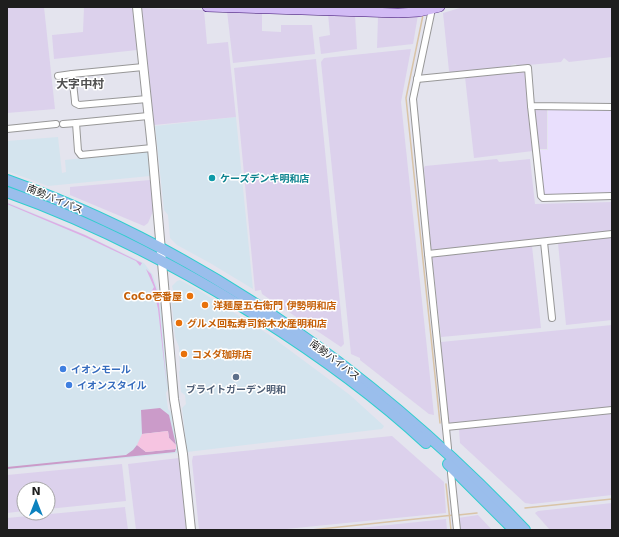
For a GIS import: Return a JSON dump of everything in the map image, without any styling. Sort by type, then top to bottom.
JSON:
[{"type":"highway","name":"南勢バイパス","points":[[7,180],[86,213],[161,249],[194,266],[263,308],[360,379],[419,428],[477,481],[525,530]]},
{"type":"highway","name":"南勢バイパス","points":[[7,192],[94,227],[162,261],[294,339],[360,388],[419,437],[481,496],[514,530]]},
{"type":"main road","points":[[207,7],[398,13],[436,8]]},
{"type":"street","points":[[137,7],[152,148],[174,399],[183,454],[191,530]]},
{"type":"street","points":[[436,8],[413,99],[448,448]]},
{"type":"street","points":[[58,76],[143,66]]},
{"type":"street","points":[[417,79],[528,68],[541,196],[543,198],[612,196]]},
{"type":"street","points":[[72,74],[75,101],[77,105],[147,99]]},
{"type":"street","points":[[532,106],[612,107]]},
{"type":"street","points":[[63,124],[148,116]]},
{"type":"street","points":[[76,123],[78,151],[81,155],[152,148]]},
{"type":"street","points":[[7,128],[56,124]]},
{"type":"street","points":[[428,254],[612,234]]},
{"type":"street","points":[[544,242],[552,318]]},
{"type":"street","points":[[446,427],[612,410]]},
{"type":"street","points":[[451,473],[457,530]]},
{"type":"shaded area","points":[[7,7],[44,7],[55,109],[7,113]]},
{"type":"shaded area","points":[[84,7],[133,9],[137,50],[54,59],[52,35],[83,32]]},
{"type":"shaded area","points":[[463,7],[612,7],[612,57],[569,62],[564,58],[561,62],[517,66],[516,64],[511,65],[510,67],[451,73],[449,71],[443,13]]},
{"type":"shaded area","points":[[142,8],[204,10],[207,44],[228,42],[236,117],[154,125],[141,12]]},
{"type":"shaded area","points":[[227,11],[262,12],[262,31],[281,32],[281,25],[312,25],[315,54],[233,63]]},
{"type":"shaded area","points":[[328,14],[355,15],[357,49],[321,54],[319,37],[330,35]]},
{"type":"shaded area","points":[[418,15],[413,44],[377,48],[378,17]]},
{"type":"shaded area","points":[[411,49],[401,102],[434,415],[429,414],[360,360],[360,358],[351,354],[321,62],[324,58]]},
{"type":"shaded area","points":[[316,59],[344,344],[341,347],[262,294],[261,290],[255,291],[234,68]]},
{"type":"shaded area","points":[[525,71],[533,151],[474,158],[465,77]]},
{"type":"shaded area","points":[[534,107],[547,108],[547,149],[538,149]]},
{"type":"shaded area","points":[[548,108],[612,109],[612,193],[545,197],[542,195],[538,150],[548,150]]},
{"type":"shaded area","points":[[236,117],[253,289],[177,245],[170,238],[168,215],[164,210],[155,126]]},
{"type":"shaded area","points":[[58,137],[62,173],[66,172],[65,160],[148,151],[150,176],[48,186],[7,171],[7,141]]},
{"type":"shaded area","points":[[497,159],[499,162],[530,159],[535,204],[612,202],[612,232],[432,250],[425,166]]},
{"type":"shaded area","points":[[150,180],[154,209],[148,223],[144,226],[70,195],[70,187]]},
{"type":"shaded area","points":[[7,202],[86,235],[144,263],[153,275],[159,293],[168,382],[168,389],[166,393],[168,409],[171,412],[177,453],[7,470]]},
{"type":"shaded area","points":[[7,203],[85,235],[142,263],[140,266],[136,261]]},
{"type":"shaded area","points":[[612,237],[612,320],[566,325],[558,243]]},
{"type":"shaded area","points":[[532,246],[541,328],[441,337],[432,258],[434,256]]},
{"type":"shaded area","points":[[146,269],[151,274],[158,294],[167,388],[158,309],[156,300],[150,294],[154,287]]},
{"type":"shaded area","points":[[180,280],[268,334],[350,395],[384,426],[382,429],[187,452],[182,408],[186,404],[185,395],[181,392],[179,347],[175,337],[171,295],[173,290],[172,286]]},
{"type":"shaded area","points":[[612,325],[612,408],[449,425],[441,342]]},
{"type":"shaded area","points":[[160,408],[169,415],[176,445],[169,438],[168,431],[142,434],[141,410]]},
{"type":"shaded area","points":[[612,413],[612,495],[532,504],[525,503],[460,443],[459,429]]},
{"type":"shaded area","points":[[168,431],[169,438],[176,445],[176,449],[146,452],[137,445],[142,434]]},
{"type":"shaded area","points":[[392,436],[444,482],[446,513],[276,530],[199,530],[192,461],[193,456]]},
{"type":"shaded area","points":[[137,445],[146,452],[176,449],[175,452],[7,469],[7,467],[126,455]]},
{"type":"shaded area","points":[[179,458],[186,530],[136,530],[128,464]]},
{"type":"shaded area","points":[[122,464],[126,501],[56,508],[56,481],[16,481],[16,512],[7,513],[7,475]]},
{"type":"shaded area","points":[[612,503],[612,530],[550,530],[535,513],[538,511]]},
{"type":"shaded area","points":[[125,507],[128,530],[7,530],[7,518],[16,517],[16,521],[56,521],[56,513]]},
{"type":"shaded area","points":[[478,515],[492,530],[459,530],[458,518]]},
{"type":"shaded area","points":[[446,519],[447,530],[341,530]]},
{"type":"waterway","points":[[423,15],[406,98],[440,423]]},
{"type":"waterway","points":[[446,484],[451,530]]},
{"type":"waterway","points":[[525,508],[612,499]]},
{"type":"waterway","points":[[458,515],[477,513]]},
{"type":"waterway","points":[[311,530],[454,515]]},
{"type":"place","name":"ケーズデンキ明和店","points":[[212,178]]},
{"type":"place","name":"CoCo壱番屋","points":[[190,296]]},
{"type":"place","name":"洋麺屋五右衛門 伊勢明和店","points":[[205,305]]},
{"type":"place","name":"グルメ回転寿司鈴木水産明和店","points":[[179,323]]},
{"type":"place","name":"コメダ珈琲店","points":[[184,354]]},
{"type":"place","name":"イオンモール","points":[[63,369]]},
{"type":"place","name":"ブライトガーデン明和","points":[[236,377]]},
{"type":"place","name":"イオンスタイル","points":[[69,385]]},
{"type":"district","name":"大字中村","points":[[80,84]]}]
